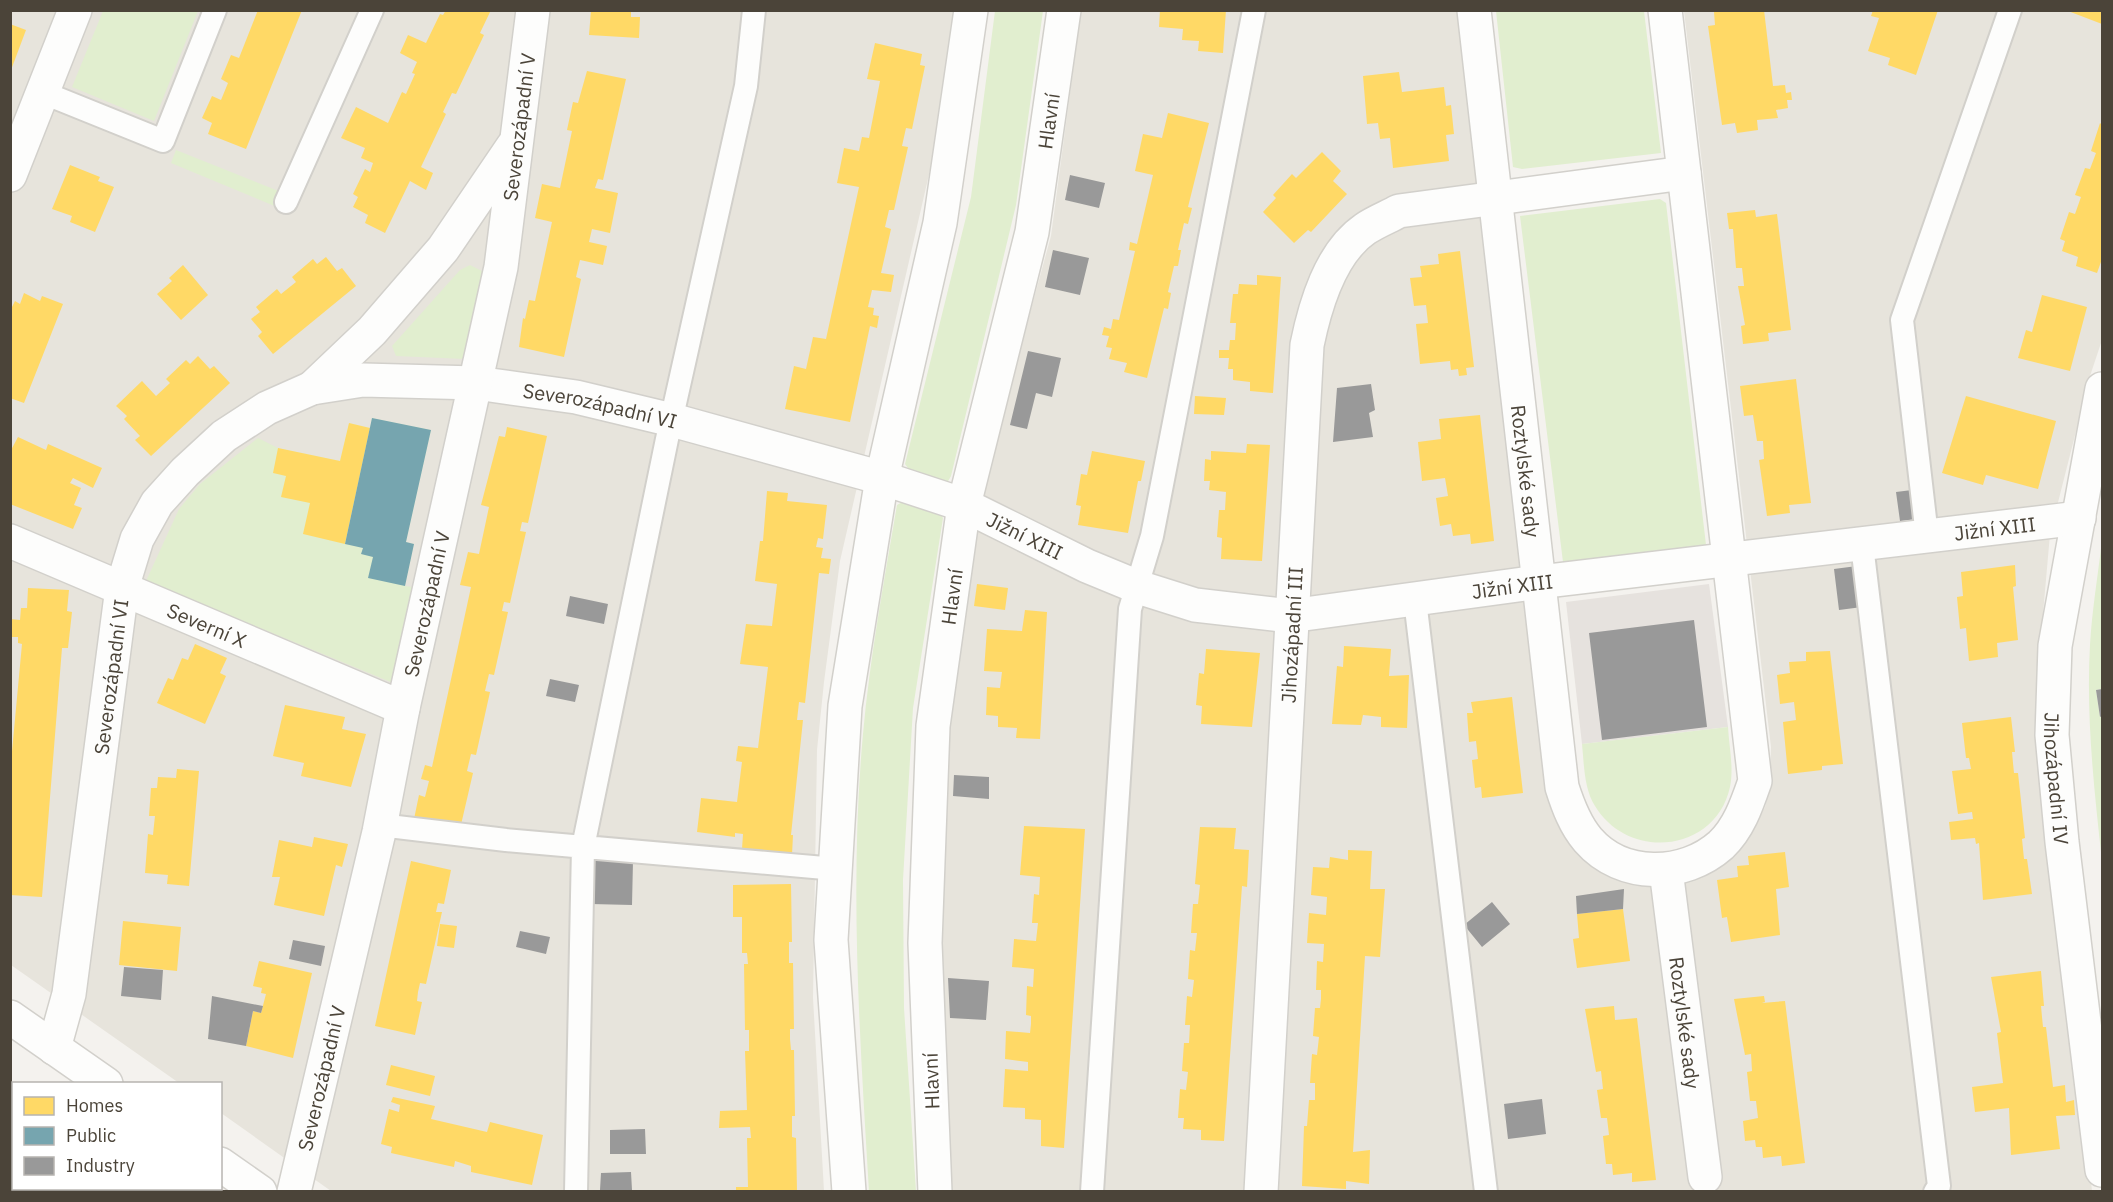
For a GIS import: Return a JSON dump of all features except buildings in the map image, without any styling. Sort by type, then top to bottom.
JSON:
[{"type":"street","points":[[10,174],[75,10]]},
{"type":"street","name":"Severozápadní V","points":[[294,1191],[380,825],[403,708],[501,267],[533,10]]},
{"type":"street","points":[[849,1191],[831,940],[845,706],[882,478],[940,223],[971,10]]},
{"type":"street","name":"Hlavní","points":[[935,1191],[925,943],[933,726],[964,505],[1032,232],[1064,10]]},
{"type":"street","name":"Roztylské sady","points":[[1474,10],[1562,787],[1572,816],[1589,841],[1616,861],[1639,868],[1666,870],[1695,862],[1721,844],[1742,816],[1755,781],[1665,10]]},
{"type":"street","name":"Severozápadní VI","points":[[312,388],[372,331],[443,249],[516,142]]},
{"type":"street","name":"Jihozápadní III","points":[[1261,1191],[1290,616],[1307,345],[1315,305],[1335,262],[1364,230],[1399,211],[1684,173]]},
{"type":"street","name":"Severozápadní VI","points":[[54,1048],[69,994],[122,588],[137,539],[157,503],[185,472],[224,436],[267,408],[312,388],[363,380],[476,383],[576,397],[672,420],[882,478],[964,505]]},
{"type":"street","name":"Jihozápadní IV","points":[[2103,389],[2055,646],[2052,735],[2062,842],[2103,1170]]},
{"type":"street","name":"Jižní XIII","points":[[964,505],[1087,566],[1138,587],[1195,605],[1290,616],[1539,582],[2079,518]]},
{"type":"street","name":"Severní X","points":[[10,541],[403,708]]},
{"type":"street","name":"Roztylské sady","points":[[1666,870],[1709,1187]]},
{"type":"street","points":[[10,1017],[101,1082]]},
{"type":"street","points":[[222,1165],[260,1191]]},
{"type":"lane","points":[[44,93],[163,141],[215,10]]},
{"type":"lane","points":[[286,202],[372,10]]},
{"type":"lane","points":[[576,1191],[583,847],[672,420],[746,86],[754,10]]},
{"type":"lane","points":[[1092,1191],[1131,609],[1152,536],[1254,10]]},
{"type":"lane","points":[[1927,536],[1902,320],[2010,10]]},
{"type":"lane","points":[[1862,545],[1939,1186],[1935,1191]]},
{"type":"lane","points":[[1415,600],[1486,1191]]},
{"type":"lane","points":[[380,825],[583,847],[836,869]]},
{"type":"shaded area","points":[[11,11],[955,11],[933,157],[840,561],[824,682],[817,750],[813,998],[824,1191],[331,1191],[222,1114],[222,1082],[178,1082],[11,965]]},
{"type":"shaded area","points":[[1081,11],[1458,11],[1546,788],[1554,814],[1570,841],[1621,878],[1753,830],[1765,807],[1770,787],[1771,747],[1684,11],[2102,11],[2102,340],[2090,376],[2050,534],[2037,682],[2092,1191],[945,1192],[939,1079],[941,719],[978,503],[1051,236]]},
{"type":"shaded area","points":[[1709,584],[1728,727],[1582,744],[1566,602]]},
{"type":"green space","points":[[103,11],[198,11],[154,121],[72,87]]},
{"type":"green space","points":[[995,11],[1043,11],[1016,205],[951,476],[946,485],[911,472],[905,464],[971,197]]},
{"type":"green space","points":[[1496,11],[1644,11],[1661,153],[1522,169],[1513,167]]},
{"type":"green space","points":[[176,150],[281,192],[289,212],[171,163]]},
{"type":"green space","points":[[1660,199],[1666,203],[1706,545],[1563,562],[1520,216]]},
{"type":"green space","points":[[470,265],[484,272],[465,359],[396,356],[392,346],[460,270]]},
{"type":"green space","points":[[372,418],[431,430],[406,542],[414,544],[405,586],[412,587],[412,596],[393,683],[146,581],[179,509],[200,484],[258,438],[278,448],[340,461],[349,423],[370,428]]},
{"type":"green space","points":[[906,500],[937,509],[943,518],[913,708],[903,880],[904,1008],[916,1191],[869,1192],[857,963],[859,791],[866,705],[882,591],[897,505]]},
{"type":"green space","points":[[2102,540],[2102,689],[2096,690],[2100,717],[2102,716],[2102,861],[2092,753],[2089,672],[2092,619]]},
{"type":"green space","points":[[1728,727],[1730,787],[1722,809],[1708,825],[1690,836],[1670,842],[1649,842],[1628,836],[1610,824],[1591,799],[1584,768],[1582,744]]}]
